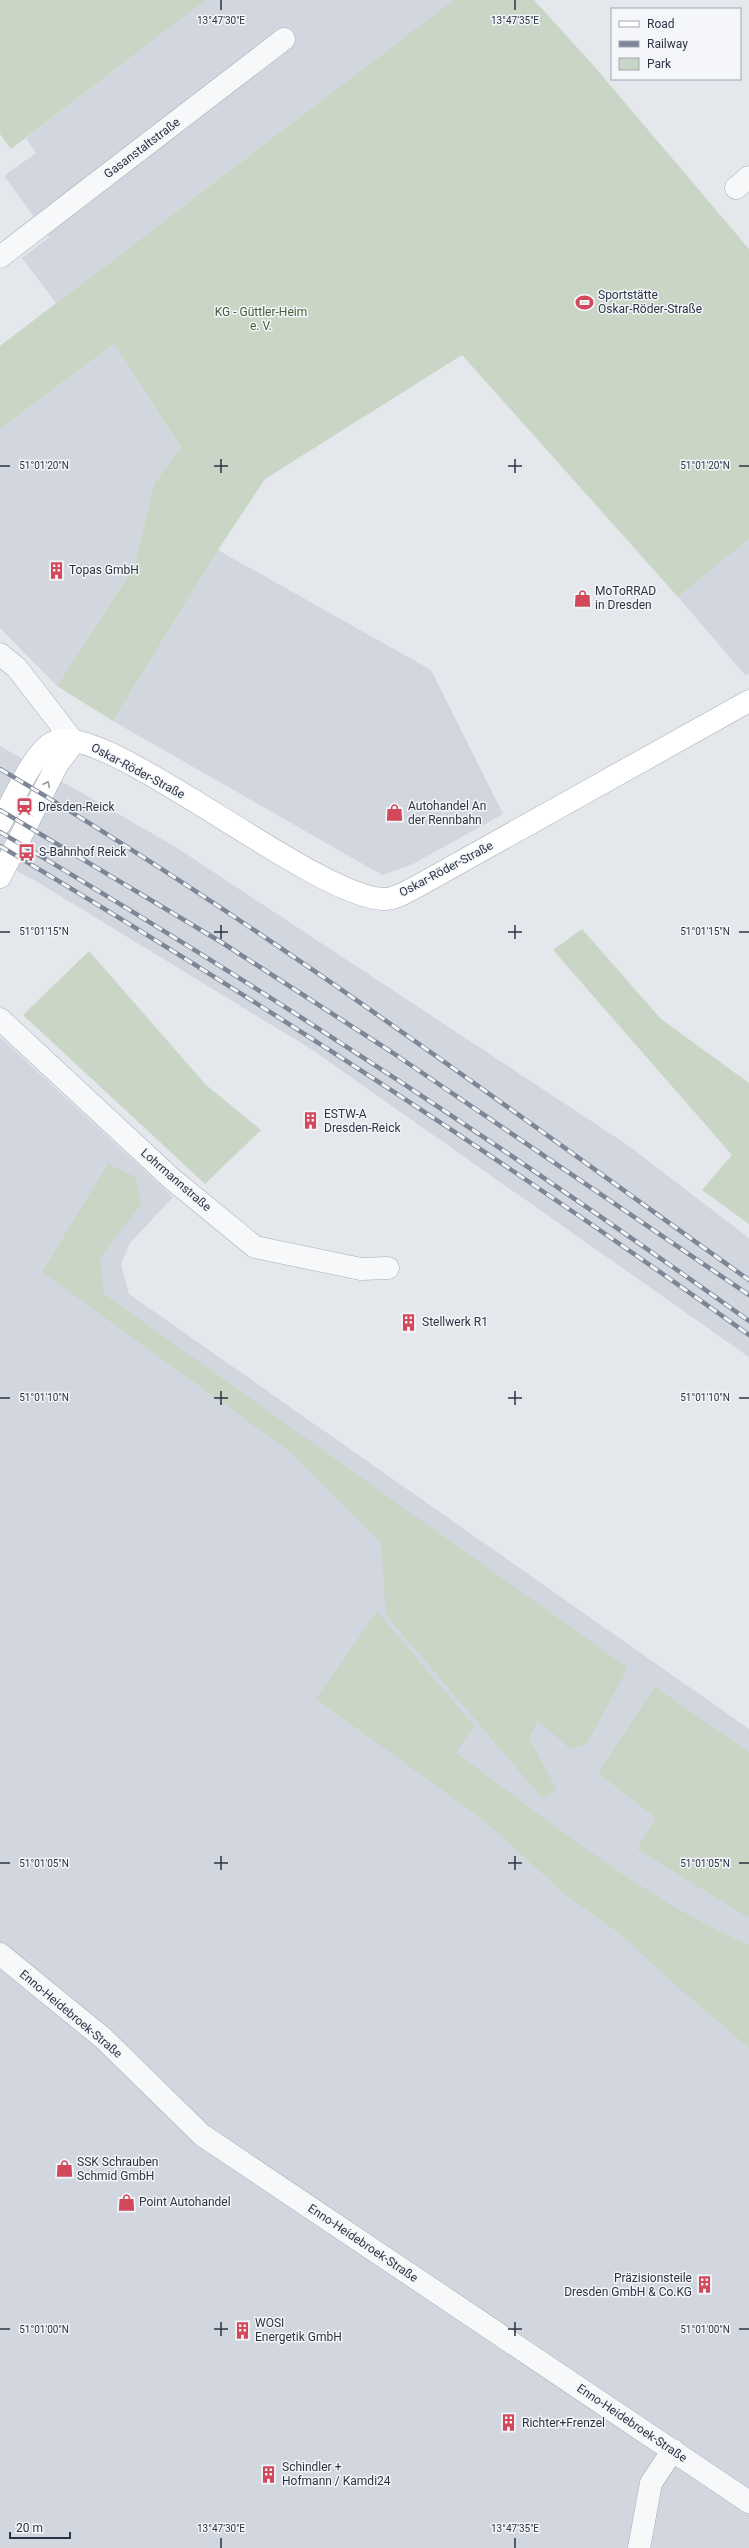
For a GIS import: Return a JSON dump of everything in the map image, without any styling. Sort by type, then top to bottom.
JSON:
[{"type":"street","name":"Gasanstaltstraße","points":[[0,257],[284,40]]},
{"type":"street","points":[[0,654],[17,668],[74,742]]},
{"type":"street","name":"Oskar-Röder-Straße","points":[[74,742],[109,753],[325,879],[363,896],[384,899],[410,891],[749,701]]},
{"type":"street","points":[[0,824],[29,773],[48,745],[62,740],[74,742]]},
{"type":"street","points":[[0,877],[57,765],[74,742]]},
{"type":"street","name":"Lohrmannstraße","points":[[0,1019],[172,1179],[255,1247],[361,1269],[388,1268]]},
{"type":"street","name":"Enno-Heidebroek-Straße","points":[[0,1954],[102,2038],[202,2135],[749,2502]]},
{"type":"street","points":[[639,2548],[651,2483],[673,2450]]},
{"type":"shaded area","points":[[206,0],[453,0],[56,303],[22,258],[49,237],[4,176],[36,153],[26,138]]},
{"type":"shaded area","points":[[114,344],[181,447],[154,484],[134,567],[57,686],[0,628],[0,429]]},
{"type":"shaded area","points":[[749,539],[749,674],[746,676],[678,597]]},
{"type":"shaded area","points":[[218,550],[431,670],[503,814],[411,865],[382,875],[113,721]]},
{"type":"shaded area","points":[[0,746],[174,846],[626,1144],[749,1238],[749,1357],[311,1049],[34,880],[0,862]]},
{"type":"shaded area","points":[[0,1037],[173,1197],[130,1243],[121,1264],[129,1294],[749,1729],[749,2548],[0,2548]]},
{"type":"green space","points":[[0,0],[206,0],[11,149],[0,134]]},
{"type":"green space","name":"KG - Güttler-Heim e. V.","points":[[453,0],[534,0],[593,65],[749,249],[749,539],[678,597],[462,355],[265,479],[218,550],[113,721],[57,686],[134,567],[154,484],[181,447],[114,344],[0,429],[0,346]]},
{"type":"green space","points":[[582,929],[661,1019],[749,1083],[749,1224],[702,1190],[732,1155],[553,950]]},
{"type":"green space","points":[[89,951],[206,1085],[261,1130],[205,1184],[23,1015]]},
{"type":"green space","points":[[108,1164],[136,1177],[141,1205],[100,1258],[104,1294],[628,1668],[587,1743],[570,1749],[538,1720],[529,1738],[557,1790],[542,1798],[386,1615],[381,1543],[290,1452],[42,1272]]},
{"type":"green space","points":[[377,1611],[474,1726],[456,1753],[634,1882],[710,1926],[749,1945],[749,2048],[666,1977],[623,1936],[566,1895],[482,1819],[316,1699]]},
{"type":"green space","points":[[655,1687],[749,1752],[749,1918],[637,1849],[656,1818],[598,1773]]},
{"type":"railway","points":[[0,769],[193,889],[287,952],[473,1082],[749,1280]]},
{"type":"railway","points":[[0,810],[221,942],[390,1051],[749,1295]]},
{"type":"railway","points":[[0,832],[191,948],[380,1068],[658,1256],[749,1321]]},
{"type":"railway","points":[[0,846],[191,962],[380,1083],[566,1207],[749,1335]]},
{"type":"place","name":"Sportstätte Oskar-Röder-Straße","points":[[585,302]]},
{"type":"place","name":"Topas GmbH","points":[[56,570]]},
{"type":"place","name":"MoToRRAD in Dresden","points":[[582,598]]},
{"type":"place","name":"Dresden-Reick","points":[[25,807]]},
{"type":"place","name":"Autohandel An der Rennbahn","points":[[395,813]]},
{"type":"place","name":"S-Bahnhof Reick","points":[[26,852]]},
{"type":"place","name":"ESTW-A Dresden-Reick","points":[[311,1121]]},
{"type":"place","name":"Stellwerk R1","points":[[409,1322]]},
{"type":"place","name":"SSK Schrauben Schmid GmbH","points":[[64,2169]]},
{"type":"place","name":"Point Autohandel","points":[[126,2202]]},
{"type":"place","name":"Präzisionsteile Dresden GmbH & Co.KG","points":[[705,2285]]},
{"type":"place","name":"WOSI Energetik GmbH","points":[[242,2330]]},
{"type":"place","name":"Richter+Frenzel","points":[[509,2423]]},
{"type":"place","name":"Schindler + Hofmann / Kamdi24","points":[[269,2474]]}]
